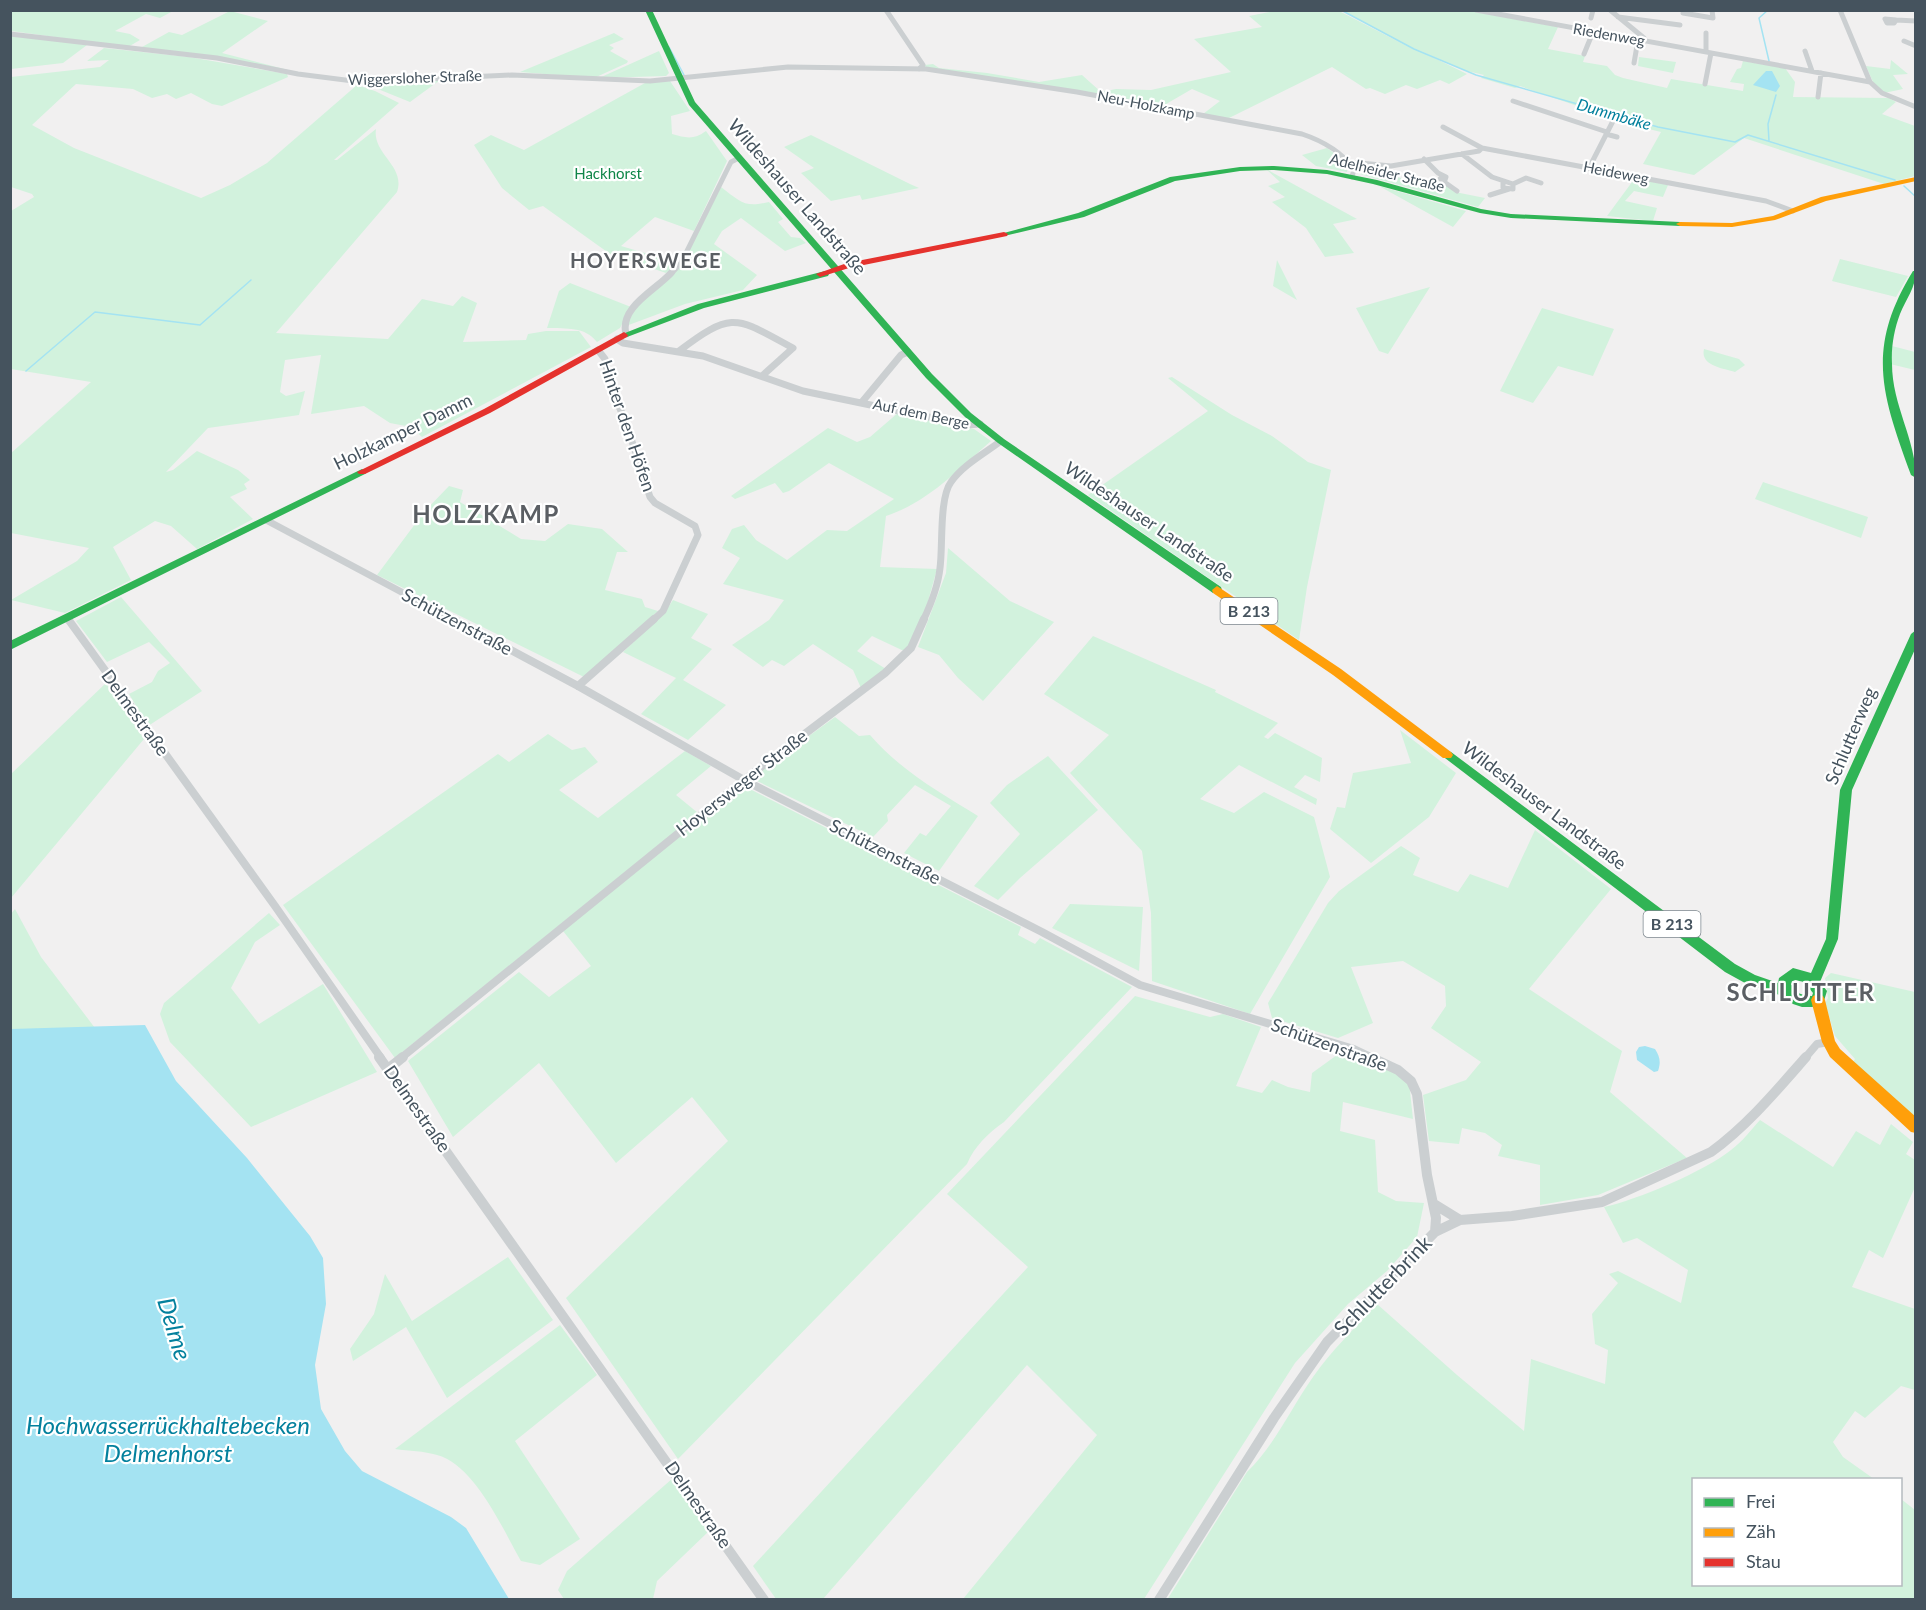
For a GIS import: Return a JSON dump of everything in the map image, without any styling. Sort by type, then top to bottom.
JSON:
[{"type":"main road","name":"Wildeshauser Landstraße","points":[[648,10],[692,103],[908,352],[980,424],[1001,441],[1337,672],[1730,968],[1760,983],[1786,987]]},
{"type":"main road","name":"Adelheider Straße","points":[[838,270],[1042,226],[1082,215],[1173,179],[1206,172],[1274,168],[1352,177],[1442,202],[1511,216],[1631,223],[1728,225],[1775,218],[1824,199],[1916,179]]},
{"type":"main road","name":"Holzkamper Damm","points":[[10,646],[487,411],[622,337],[701,306],[838,270]]},
{"type":"main road","points":[[1916,273],[1891,327],[1887,368],[1890,401],[1916,475]]},
{"type":"main road","name":"Schlutterweg","points":[[1809,979],[1822,963],[1832,939],[1846,790],[1916,634]]},
{"type":"main road","points":[[1789,976],[1809,979],[1820,991],[1813,1002],[1796,1000],[1786,987],[1789,976]]},
{"type":"main road","points":[[1813,1002],[1824,1021],[1829,1042],[1846,1064],[1916,1127]]},
{"type":"street","points":[[886,10],[923,65],[919,69]]},
{"type":"street","name":"Riedenweg","points":[[1476,10],[1870,82]]},
{"type":"street","points":[[1591,18],[1593,10]]},
{"type":"street","points":[[1610,10],[1644,38],[1640,40],[1634,63]]},
{"type":"street","points":[[1840,10],[1870,82],[1882,93],[1916,107]]},
{"type":"street","points":[[1683,13],[1713,18],[1712,11]]},
{"type":"street","points":[[1618,17],[1680,25]]},
{"type":"street","points":[[1896,19],[1916,21]]},
{"type":"street","points":[[1584,54],[1593,32]]},
{"type":"street","points":[[1705,84],[1709,53],[1706,33]]},
{"type":"street","name":"Wiggersloher Straße","points":[[10,34],[217,58],[298,75],[361,82],[512,75],[628,81],[680,78]]},
{"type":"street","points":[[1904,41],[1916,46]]},
{"type":"street","points":[[1805,51],[1812,71]]},
{"type":"street","name":"Neu-Holzkamp","points":[[680,78],[797,67],[919,69],[1013,82],[1293,132],[1320,141],[1350,162]]},
{"type":"street","points":[[1818,97],[1821,73]]},
{"type":"street","points":[[1513,101],[1617,137]]},
{"type":"street","points":[[1588,168],[1613,121]]},
{"type":"street","name":"Heideweg","points":[[1443,127],[1482,148],[1767,201],[1793,211]]},
{"type":"street","points":[[1350,162],[1391,166],[1462,154],[1482,148]]},
{"type":"street","points":[[1462,154],[1478,170],[1503,183],[1503,188],[1511,186]]},
{"type":"street","points":[[622,337],[624,326],[633,307],[668,278],[681,263],[731,162],[739,158]]},
{"type":"street","points":[[1424,159],[1438,173],[1436,176],[1439,179],[1445,180],[1457,191]]},
{"type":"street","points":[[1350,162],[1354,169],[1352,177]]},
{"type":"street","points":[[1490,195],[1526,178],[1541,183]]},
{"type":"street","points":[[679,351],[704,333],[730,321],[738,321],[793,348],[762,376]]},
{"type":"street","name":"Auf dem Berge","points":[[622,337],[623,343],[703,356],[803,391],[967,425],[980,424]]},
{"type":"street","name":"Hinter den Höfen","points":[[578,686],[663,611],[698,535],[695,526],[655,503],[650,497],[625,420],[610,386],[605,359],[598,350]]},
{"type":"street","name":"Auf dem Berge","points":[[862,402],[901,355],[908,352]]},
{"type":"street","name":"Hoyersweger Straße","points":[[388,1069],[744,780],[885,673],[911,648],[934,597],[940,570],[945,501],[949,484],[974,460],[1001,441]]},
{"type":"street","name":"Schützenstraße","points":[[266,520],[578,686],[744,780],[1042,932],[1140,985],[1354,1049],[1398,1070],[1411,1081],[1417,1094],[1427,1175],[1434,1204],[1435,1232]]},
{"type":"street","name":"Delmestraße","points":[[68,619],[275,906],[764,1599]]},
{"type":"street","name":"Schlutterbrink","points":[[1160,1599],[1274,1418],[1328,1342],[1435,1232],[1460,1220],[1512,1216],[1602,1202],[1689,1162],[1725,1142],[1777,1090],[1816,1044],[1829,1042]]},
{"type":"street","points":[[1434,1204],[1460,1220]]},
{"type":"green space","points":[[10,11],[173,11],[160,18],[146,14],[115,31],[130,34],[140,40],[128,47],[11,31]]},
{"type":"green space","points":[[230,11],[268,21],[222,53],[292,71],[131,47],[142,47],[169,32],[182,35]]},
{"type":"green space","points":[[1275,11],[1339,11],[1407,46],[1343,11],[1470,11],[1558,27],[1548,49],[1585,56],[1583,62],[1607,66],[1615,75],[1667,88],[1671,79],[1743,91],[1744,84],[1730,82],[1737,69],[1741,68],[1743,61],[1785,68],[1795,82],[1793,97],[1889,98],[1896,102],[1882,114],[1915,126],[1915,176],[1884,184],[1744,138],[1694,175],[1643,164],[1661,132],[1632,125],[1520,86],[1515,88],[1481,78],[1484,75],[1463,70],[1416,49],[1467,74],[1449,84],[1440,80],[1417,89],[1406,85],[1385,94],[1370,88],[1366,89],[1332,67],[1227,119],[1203,114],[1220,101],[1192,89],[1161,107],[924,68],[925,65],[933,64],[939,68],[1039,82],[1082,75],[1101,92],[1116,89],[1151,90],[1231,72],[1194,39],[1262,27],[1249,16]]},
{"type":"green space","points":[[614,33],[624,39],[609,45],[614,48],[610,51],[628,61],[594,78],[520,72]]},
{"type":"green space","points":[[11,35],[87,45],[63,63],[11,69]]},
{"type":"green space","points":[[104,48],[189,57],[287,74],[288,77],[222,106],[212,104],[191,93],[176,99],[167,94],[152,98],[133,89],[76,84],[32,125],[74,148],[201,198],[230,185],[267,163],[357,85],[399,103],[334,160],[376,129],[379,146],[397,175],[399,183],[397,192],[276,333],[388,339],[422,299],[453,306],[462,296],[477,303],[463,342],[526,340],[528,334],[546,331],[579,331],[591,347],[422,437],[411,427],[390,423],[364,406],[311,414],[321,355],[285,360],[280,392],[286,396],[305,391],[299,415],[208,428],[166,472],[173,470],[197,451],[238,470],[250,480],[244,484],[247,489],[230,497],[253,519],[197,549],[171,526],[155,521],[113,547],[131,580],[65,613],[11,600],[77,561],[89,548],[11,533],[10,454],[91,382],[11,369],[11,211],[34,197],[32,194],[11,187],[11,77],[100,67],[109,60],[87,61]]},
{"type":"green space","points":[[659,51],[669,73],[666,76],[599,78]]},
{"type":"green space","points":[[1639,57],[1676,62],[1673,73],[1638,66]]},
{"type":"green space","points":[[1891,60],[1908,74],[1893,75],[1903,89],[1884,93],[1873,82],[1866,66],[1890,69]]},
{"type":"green space","points":[[440,80],[410,102],[363,83]]},
{"type":"green space","name":"Hackhorst","points":[[670,81],[690,111],[671,116],[672,134],[690,137],[698,136],[706,131],[727,161],[694,231],[655,217],[621,246],[679,263],[666,273],[610,254],[543,206],[529,210],[502,188],[474,145],[491,135],[524,150],[645,83]]},
{"type":"green space","points":[[811,135],[919,188],[862,200],[860,195],[831,201],[801,173],[814,168],[784,147]]},
{"type":"green space","points":[[1327,148],[1348,163],[1347,172],[1316,166],[1302,155]]},
{"type":"green space","points":[[1358,165],[1386,167],[1397,177],[1436,188],[1442,182],[1455,192],[1485,198],[1478,207],[1360,174]]},
{"type":"green space","points":[[1266,169],[1357,219],[1333,224],[1354,253],[1325,257],[1306,228],[1272,202],[1285,197],[1268,186],[1280,182]]},
{"type":"green space","points":[[1635,178],[1668,185],[1663,197],[1634,191],[1625,201],[1657,208],[1653,221],[1607,216]]},
{"type":"green space","points":[[1379,186],[1466,211],[1453,227]]},
{"type":"green space","points":[[721,187],[733,197],[748,204],[769,202],[783,219],[778,222],[791,237],[800,238],[806,243],[785,251],[741,218],[722,231],[714,244],[757,275],[743,290],[685,304],[626,326],[635,307],[671,277]]},
{"type":"green space","points":[[1840,259],[1908,276],[1896,297],[1832,281]]},
{"type":"green space","points":[[1277,260],[1297,300],[1273,286]]},
{"type":"green space","points":[[570,283],[631,307],[620,328],[597,342],[581,331],[547,328],[559,291]]},
{"type":"green space","points":[[1430,287],[1388,354],[1379,351],[1356,308]]},
{"type":"green space","points":[[1542,308],[1614,329],[1593,376],[1558,366],[1533,403],[1500,391]]},
{"type":"green space","points":[[1892,346],[1915,352],[1915,370],[1890,364]]},
{"type":"green space","points":[[1704,349],[1739,359],[1745,365],[1735,372],[1714,365],[1705,359]]},
{"type":"green space","points":[[1172,377],[1232,415],[1272,436],[1308,462],[1331,470],[1307,587],[1299,640],[1088,495],[1208,411],[1168,378]]},
{"type":"green space","points":[[899,412],[974,429],[991,441],[929,494],[886,516],[880,567],[937,569],[922,623],[906,652],[872,636],[857,651],[886,669],[861,688],[853,670],[813,644],[784,666],[772,660],[763,667],[732,645],[769,620],[784,600],[723,584],[740,558],[722,548],[732,529],[744,525],[756,540],[787,560],[827,530],[847,531],[894,499],[829,463],[789,491],[783,493],[775,483],[735,499],[731,496],[828,428],[857,442],[870,437]]},
{"type":"green space","points":[[1763,482],[1868,517],[1861,538],[1755,499]]},
{"type":"green space","points":[[449,486],[463,490],[460,502],[521,539],[545,541],[568,524],[602,529],[628,552],[617,552],[605,590],[642,599],[645,607],[658,611],[584,677],[377,575],[424,512]]},
{"type":"green space","points":[[948,548],[1010,601],[1054,622],[983,701],[958,678],[939,655],[918,647],[946,573]]},
{"type":"green space","points":[[121,597],[202,691],[148,726],[129,694],[152,682],[158,671],[170,663],[149,642],[107,662],[76,621]]},
{"type":"green space","points":[[673,600],[708,614],[691,638],[712,649],[683,680],[726,705],[688,740],[641,714],[676,678],[623,652],[665,612]]},
{"type":"green space","points":[[1093,636],[1216,690],[1215,692],[1278,723],[1264,737],[1268,739],[1275,733],[1322,758],[1320,782],[1305,775],[1294,787],[1317,799],[1316,805],[1239,765],[1200,799],[1234,813],[1264,792],[1314,817],[1330,877],[1250,1014],[1152,981],[1151,913],[1142,851],[1070,773],[1109,735],[1044,694]]},
{"type":"green space","points":[[106,683],[144,739],[11,898],[11,774]]},
{"type":"green space","points":[[835,717],[859,736],[870,735],[907,770],[978,816],[939,871],[904,853],[920,833],[926,836],[951,806],[915,785],[887,815],[888,821],[873,837],[755,780],[765,768]]},
{"type":"green space","points":[[1400,730],[1456,773],[1429,817],[1371,863],[1330,829],[1337,807],[1345,808],[1353,773],[1411,763]]},
{"type":"green space","points":[[548,734],[572,750],[585,747],[598,762],[559,790],[598,818],[685,751],[711,766],[676,795],[698,813],[395,1058],[283,905],[498,754],[509,762]]},
{"type":"green space","points":[[1048,756],[1098,810],[998,900],[974,886],[1020,834],[990,803],[1007,785]]},
{"type":"green space","points":[[742,785],[1021,927],[1018,935],[1035,944],[1040,938],[1132,987],[1004,1122],[982,1141],[967,1164],[678,1459],[566,1298],[728,1141],[692,1097],[616,1163],[539,1063],[453,1137],[408,1061],[519,972],[549,997],[591,966],[563,931]]},
{"type":"green space","points":[[1535,830],[1611,889],[1529,989],[1622,1051],[1610,1092],[1687,1158],[1598,1195],[1540,1205],[1540,1165],[1498,1156],[1502,1145],[1485,1133],[1462,1128],[1459,1144],[1429,1141],[1423,1095],[1466,1080],[1481,1062],[1431,1028],[1446,1006],[1445,986],[1403,961],[1351,967],[1373,1023],[1338,1038],[1272,1018],[1268,1003],[1328,903],[1339,891],[1401,846],[1420,858],[1413,875],[1458,892],[1470,874],[1508,888]]},
{"type":"green space","points":[[1070,904],[1143,907],[1139,971],[1052,928]]},
{"type":"green space","points":[[15,909],[41,957],[111,1049],[11,1035],[10,915]]},
{"type":"green space","points":[[269,913],[280,925],[255,942],[231,988],[259,1024],[323,984],[377,1072],[251,1127],[170,1042],[160,1014],[164,1003]]},
{"type":"green space","points":[[1831,973],[1915,992],[1915,1120],[1853,1062],[1855,1059],[1835,1036],[1825,1003],[1828,998],[1825,978]]},
{"type":"green space","points":[[1135,996],[1210,1017],[1223,1014],[1261,1027],[1236,1086],[1262,1093],[1272,1080],[1288,1087],[1310,1092],[1312,1073],[1344,1050],[1373,1059],[1409,1082],[1413,1119],[1343,1102],[1340,1131],[1375,1140],[1378,1192],[1396,1201],[1424,1203],[1417,1237],[1387,1271],[1348,1304],[1295,1363],[1144,1599],[963,1599],[1097,1435],[1027,1365],[823,1599],[776,1599],[753,1566],[1028,1267],[947,1194]]},
{"type":"green space","points":[[1760,1120],[1833,1167],[1856,1131],[1880,1145],[1891,1124],[1913,1142],[1906,1154],[1915,1160],[1915,1187],[1883,1258],[1869,1250],[1852,1287],[1915,1309],[1915,1390],[1901,1386],[1865,1418],[1855,1411],[1833,1442],[1843,1457],[1873,1478],[1692,1478],[1692,1586],[1902,1586],[1902,1500],[1915,1510],[1915,1599],[1167,1600],[1247,1472],[1266,1450],[1320,1367],[1377,1304],[1524,1431],[1531,1359],[1605,1384],[1608,1350],[1595,1344],[1592,1314],[1618,1283],[1609,1274],[1618,1271],[1681,1303],[1688,1270],[1637,1238],[1623,1243],[1604,1207],[1652,1191],[1705,1167],[1735,1147]]},
{"type":"green space","points":[[508,1257],[553,1320],[447,1398],[406,1327],[353,1361],[350,1349],[374,1314],[385,1274],[412,1321]]},
{"type":"green space","points":[[560,1325],[597,1375],[515,1441],[580,1539],[540,1565],[521,1561],[497,1516],[464,1471],[451,1461],[437,1455],[395,1449]]},
{"type":"green space","points":[[673,1478],[708,1532],[657,1581],[653,1599],[564,1599],[558,1590],[567,1571]]},
{"type":"water","points":[[1766,71],[1772,71],[1780,86],[1776,92],[1753,85]]},
{"type":"water","name":"Hochwasserrückhaltebecken Delmenhorst","points":[[145,1025],[176,1081],[247,1158],[310,1236],[323,1258],[326,1304],[315,1365],[321,1409],[345,1451],[362,1471],[451,1517],[466,1528],[509,1599],[11,1599],[11,1029]]},
{"type":"water","points":[[1645,1046],[1657,1052],[1660,1062],[1658,1071],[1654,1072],[1637,1060],[1636,1052],[1639,1047]]},
{"type":"waterway","name":"Dummbäke","points":[[1341,10],[1414,49],[1476,75],[1658,127],[1735,142],[1748,135],[1895,180]]},
{"type":"waterway","points":[[1768,10],[1759,18],[1769,61]]},
{"type":"waterway","points":[[669,47],[684,75]]},
{"type":"waterway","points":[[1769,141],[1768,124],[1776,95]]},
{"type":"waterway","name":"Dummbäke","points":[[1904,186],[1916,197]]},
{"type":"waterway","points":[[26,371],[95,312],[200,325],[251,280]]},
{"type":"traffic: fast","points":[[648,10],[692,103],[929,376],[968,415],[1001,441],[1217,590]]},
{"type":"traffic: fast","points":[[1004,234],[1081,215],[1173,179],[1240,169],[1274,168],[1327,172],[1374,182],[1480,211],[1511,216],[1680,224]]},
{"type":"traffic: fast","points":[[1916,273],[1893,320],[1887,365],[1892,403],[1916,475]]},
{"type":"traffic: fast","points":[[624,335],[701,306],[825,274]]},
{"type":"traffic: fast","points":[[10,646],[362,472]]},
{"type":"traffic: fast","points":[[1814,982],[1832,939],[1846,790],[1916,634]]},
{"type":"traffic: fast","points":[[1447,755],[1730,968],[1750,979],[1787,992]]},
{"type":"traffic: fast","points":[[1784,982],[1793,974],[1808,978],[1820,991],[1818,1000]]},
{"type":"traffic: fast","points":[[1785,984],[1790,994],[1798,1000],[1807,1002],[1818,1000]]},
{"type":"traffic: slow","points":[[1680,224],[1732,225],[1775,218],[1824,199],[1916,179]]},
{"type":"traffic: slow","points":[[1217,590],[1337,672],[1447,755]]},
{"type":"traffic: slow","points":[[1818,1000],[1829,1042],[1835,1053],[1916,1127]]},
{"type":"traffic: jam","points":[[820,274],[847,266],[1004,234]]},
{"type":"traffic: jam","points":[[362,472],[487,411],[624,335]]},
{"type":"district","name":"HOYERSWEGE","points":[[646,261]]},
{"type":"district","name":"HOLZKAMP","points":[[486,515]]},
{"type":"district","name":"SCHLUTTER","points":[[1801,993]]},
{"type":"water label","name":"Delme","points":[[174,1329]]}]
